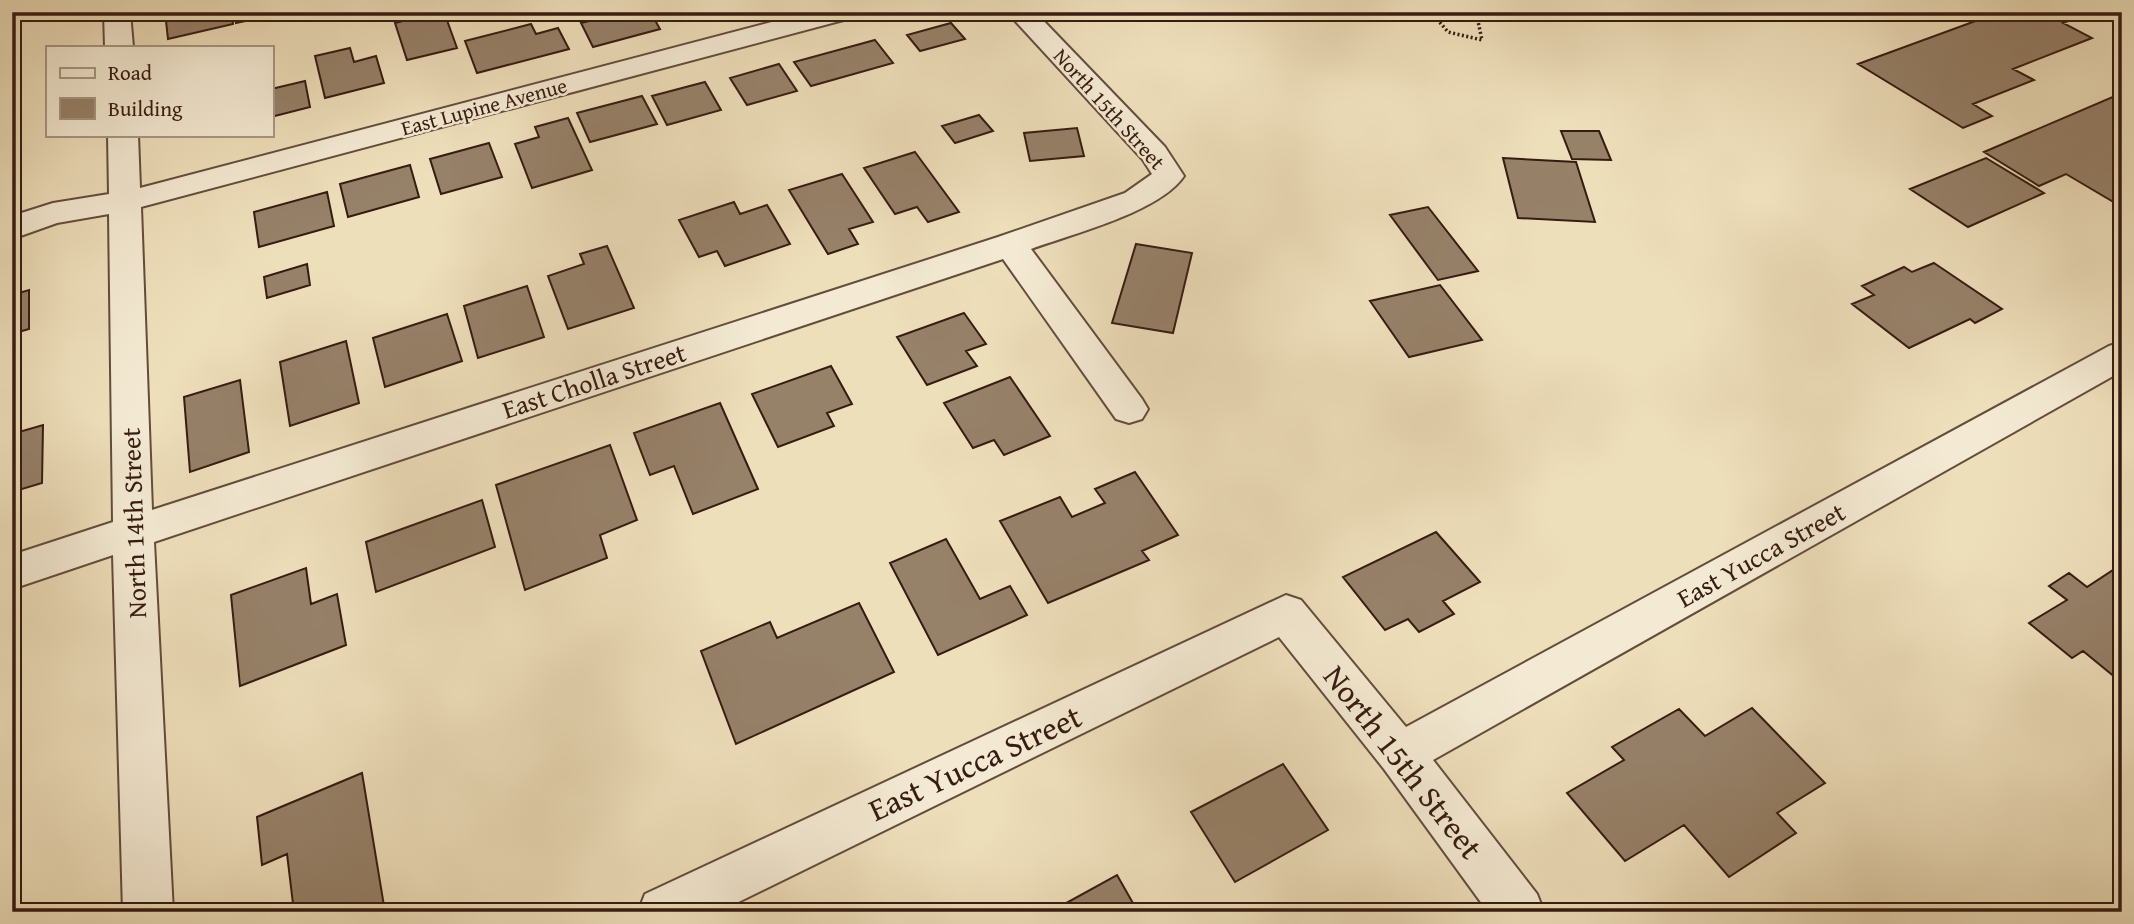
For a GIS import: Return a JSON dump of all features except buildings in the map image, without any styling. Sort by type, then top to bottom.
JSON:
[{"type":"street","points":[[117,12],[119,46]]},
{"type":"street","name":"East Lupine Avenue","points":[[12,229],[22,223],[71,210],[127,201],[842,12]]},
{"type":"street","name":"North 15th Street","points":[[1020,12],[1154,153],[1169,176]]},
{"type":"street","name":"North 14th Street","points":[[124,136],[133,532],[148,912]]},
{"type":"street","name":"East Cholla Street","points":[[12,572],[1010,245],[1136,200],[1169,176]]},
{"type":"street","name":"East Lupine Avenue","points":[[12,252],[75,233],[127,201]]},
{"type":"street","points":[[1010,245],[1129,409]]},
{"type":"street","name":"East Yucca Street","points":[[1400,754],[2122,355]]},
{"type":"street","name":"North 15th Street","points":[[1286,613],[1400,754],[1519,912]]},
{"type":"street","name":"East Yucca Street","points":[[663,912],[1286,613]]},
{"type":"path","points":[[1432,12],[1448,32],[1482,40],[1476,12]]}]
